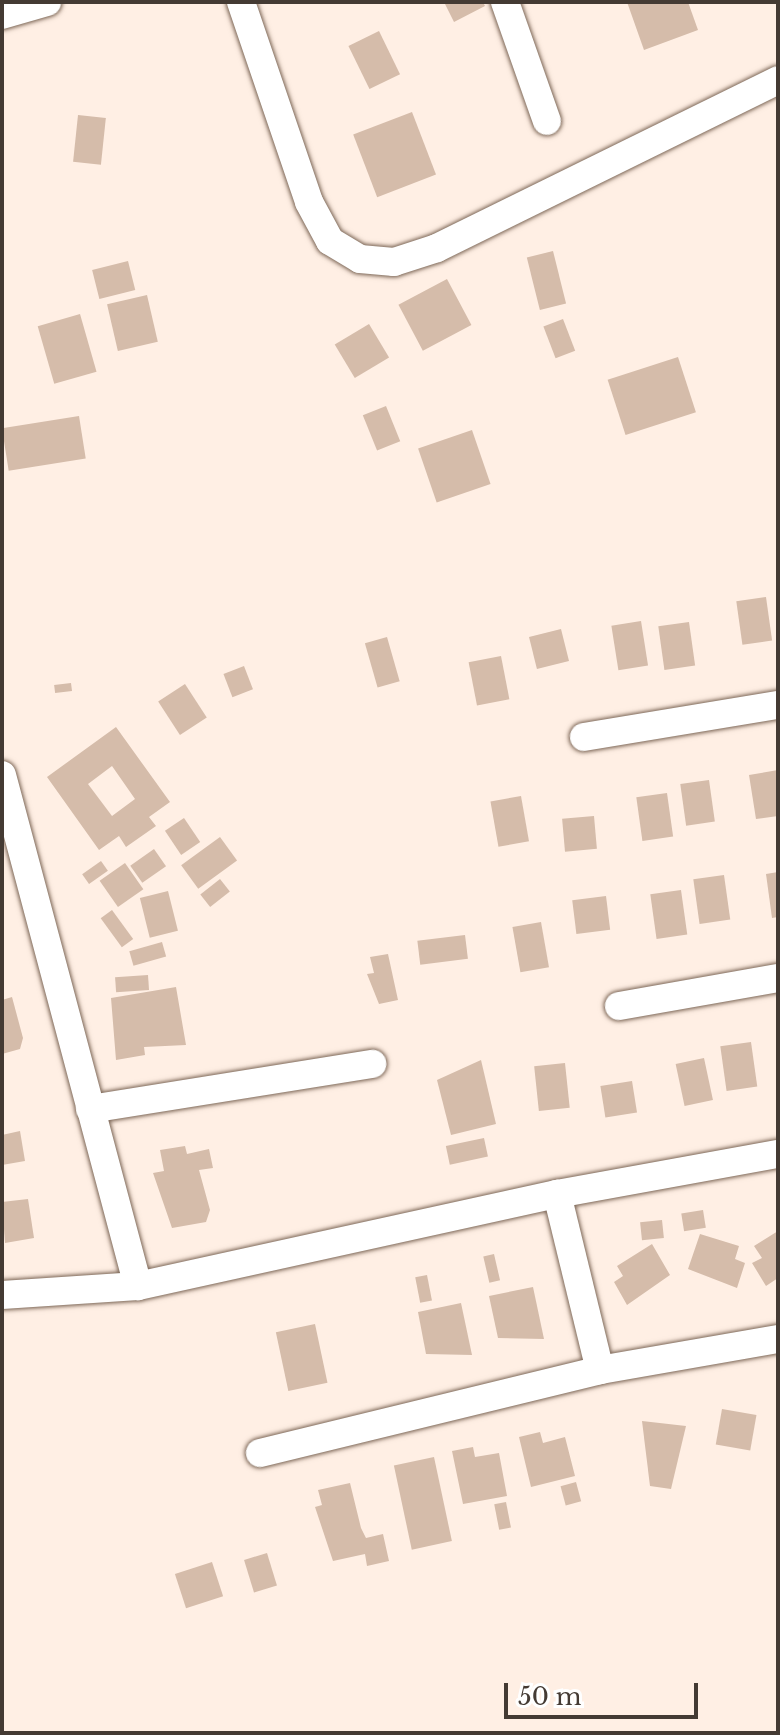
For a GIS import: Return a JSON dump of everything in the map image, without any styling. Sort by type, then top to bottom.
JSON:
[{"type":"street","points":[[2,15],[47,2]]},
{"type":"street","points":[[241,2],[309,202],[330,241],[360,259],[394,262],[437,248],[778,80]]},
{"type":"street","points":[[505,2],[547,121]]},
{"type":"street","points":[[584,737],[778,705]]},
{"type":"street","points":[[2,775],[138,1286]]},
{"type":"street","points":[[619,1006],[778,978]]},
{"type":"street","points":[[90,1109],[372,1064]]},
{"type":"street","points":[[2,1295],[138,1286],[557,1194],[778,1154]]},
{"type":"street","points":[[557,1194],[600,1370]]},
{"type":"street","points":[[260,1453],[600,1370],[778,1339]]},
{"type":"building","points":[[444,2],[483,2],[485,6],[454,22]]},
{"type":"building","points":[[627,2],[688,2],[698,30],[644,50]]},
{"type":"building","points":[[379,31],[400,74],[369,89],[348,46]]},
{"type":"building","points":[[412,112],[436,175],[377,197],[353,135]]},
{"type":"building","points":[[78,115],[106,118],[101,165],[73,162]]},
{"type":"building","points":[[553,251],[566,303],[540,310],[527,258]]},
{"type":"building","points":[[128,261],[135,290],[99,299],[92,270]]},
{"type":"building","points":[[447,279],[471,325],[423,351],[398,305]]},
{"type":"building","points":[[147,295],[158,342],[118,351],[107,304]]},
{"type":"building","points":[[80,314],[97,372],[54,384],[38,326]]},
{"type":"building","points":[[563,319],[575,351],[556,358],[543,327]]},
{"type":"building","points":[[369,324],[389,357],[355,378],[335,345]]},
{"type":"building","points":[[678,357],[696,412],[626,435],[608,380]]},
{"type":"building","points":[[386,406],[400,441],[377,451],[363,415]]},
{"type":"building","points":[[79,416],[86,458],[9,471],[2,428]]},
{"type":"building","points":[[472,430],[491,484],[437,502],[418,449]]},
{"type":"building","points":[[766,597],[772,641],[742,645],[736,601]]},
{"type":"building","points":[[641,621],[648,665],[618,670],[611,626]]},
{"type":"building","points":[[689,622],[695,666],[664,670],[658,626]]},
{"type":"building","points":[[561,629],[569,661],[537,669],[529,637]]},
{"type":"building","points":[[387,637],[400,681],[378,688],[365,643]]},
{"type":"building","points":[[501,656],[509,699],[477,705],[469,662]]},
{"type":"building","points":[[244,666],[253,689],[232,697],[223,674]]},
{"type":"building","points":[[71,683],[72,691],[55,693],[54,685]]},
{"type":"building","points":[[185,684],[207,718],[180,735],[158,701]]},
{"type":"building","points":[[116,727],[170,802],[149,817],[156,826],[126,847],[119,836],[99,850],[47,777]],"holes":[[[112,766],[135,799],[112,816],[88,784]]]},
{"type":"building","points":[[778,770],[778,816],[756,819],[749,775]]},
{"type":"building","points":[[709,780],[715,822],[686,826],[680,784]]},
{"type":"building","points":[[667,793],[673,837],[642,841],[636,797]]},
{"type":"building","points":[[521,796],[529,841],[498,847],[490,801]]},
{"type":"building","points":[[594,816],[597,849],[565,852],[562,819]]},
{"type":"building","points":[[184,818],[200,842],[181,855],[165,831]]},
{"type":"building","points":[[220,837],[237,860],[198,889],[181,865]]},
{"type":"building","points":[[154,849],[166,866],[142,883],[130,866]]},
{"type":"building","points":[[101,861],[108,871],[89,884],[82,874]]},
{"type":"building","points":[[125,863],[143,889],[118,907],[100,881]]},
{"type":"building","points":[[778,872],[778,917],[772,918],[766,874]]},
{"type":"building","points":[[724,875],[730,920],[700,924],[693,879]]},
{"type":"building","points":[[220,879],[230,892],[210,907],[200,894]]},
{"type":"building","points":[[681,890],[687,935],[657,939],[650,894]]},
{"type":"building","points":[[168,891],[178,931],[150,938],[140,898]]},
{"type":"building","points":[[606,896],[610,930],[576,934],[572,900]]},
{"type":"building","points":[[112,910],[133,939],[122,947],[101,918]]},
{"type":"building","points":[[541,922],[549,967],[520,972],[512,927]]},
{"type":"building","points":[[465,935],[468,959],[420,965],[417,941]]},
{"type":"building","points":[[162,942],[166,956],[133,966],[129,951]]},
{"type":"building","points":[[388,954],[398,1000],[379,1004],[367,974],[374,973],[370,957]]},
{"type":"building","points":[[148,975],[149,990],[116,992],[115,977]]},
{"type":"building","points":[[176,987],[186,1045],[144,1047],[145,1055],[116,1060],[111,998]]},
{"type":"building","points":[[12,997],[23,1038],[20,1049],[2,1054],[2,1000]]},
{"type":"building","points":[[751,1042],[757,1087],[727,1091],[720,1046]]},
{"type":"building","points":[[704,1058],[713,1100],[685,1106],[676,1064]]},
{"type":"building","points":[[481,1060],[496,1124],[451,1135],[437,1080]]},
{"type":"building","points":[[565,1063],[570,1108],[539,1111],[534,1066]]},
{"type":"building","points":[[632,1081],[637,1113],[605,1118],[600,1086]]},
{"type":"building","points":[[20,1131],[25,1161],[2,1165],[2,1135]]},
{"type":"building","points":[[484,1138],[488,1157],[450,1165],[446,1146]]},
{"type":"building","points":[[185,1146],[187,1154],[209,1149],[213,1168],[199,1170],[210,1210],[206,1222],[172,1228],[153,1173],[164,1171],[160,1150]]},
{"type":"building","points":[[28,1199],[34,1238],[5,1243],[2,1202]]},
{"type":"building","points":[[703,1210],[706,1228],[684,1231],[681,1213]]},
{"type":"building","points":[[662,1220],[664,1238],[642,1240],[640,1222]]},
{"type":"building","points":[[778,1231],[778,1278],[766,1286],[752,1263],[762,1258],[754,1246]]},
{"type":"building","points":[[700,1234],[739,1246],[735,1259],[745,1263],[737,1288],[688,1269]]},
{"type":"building","points":[[652,1244],[670,1275],[627,1305],[614,1282],[623,1276],[617,1266]]},
{"type":"building","points":[[494,1254],[500,1280],[489,1283],[483,1256]]},
{"type":"building","points":[[427,1275],[432,1301],[420,1303],[415,1277]]},
{"type":"building","points":[[533,1287],[544,1339],[498,1338],[489,1296]]},
{"type":"building","points":[[461,1303],[472,1355],[426,1354],[418,1312]]},
{"type":"building","points":[[315,1324],[327,1383],[288,1391],[276,1332]]},
{"type":"building","points":[[722,1409],[756,1415],[750,1451],[716,1444]]},
{"type":"building","points":[[642,1421],[686,1426],[671,1489],[650,1486]]},
{"type":"building","points":[[540,1432],[543,1443],[565,1437],[575,1476],[531,1487],[519,1437]]},
{"type":"building","points":[[473,1447],[475,1457],[499,1453],[507,1496],[463,1504],[452,1451]]},
{"type":"building","points":[[434,1457],[452,1541],[412,1550],[394,1466]]},
{"type":"building","points":[[576,1482],[581,1501],[566,1505],[561,1486]]},
{"type":"building","points":[[350,1483],[366,1538],[383,1534],[389,1561],[367,1566],[365,1554],[333,1561],[315,1507],[322,1505],[318,1490]]},
{"type":"building","points":[[506,1502],[511,1528],[499,1530],[494,1504]]},
{"type":"building","points":[[267,1553],[277,1586],[254,1593],[244,1560]]},
{"type":"building","points":[[212,1562],[223,1596],[186,1608],[175,1574]]}]
